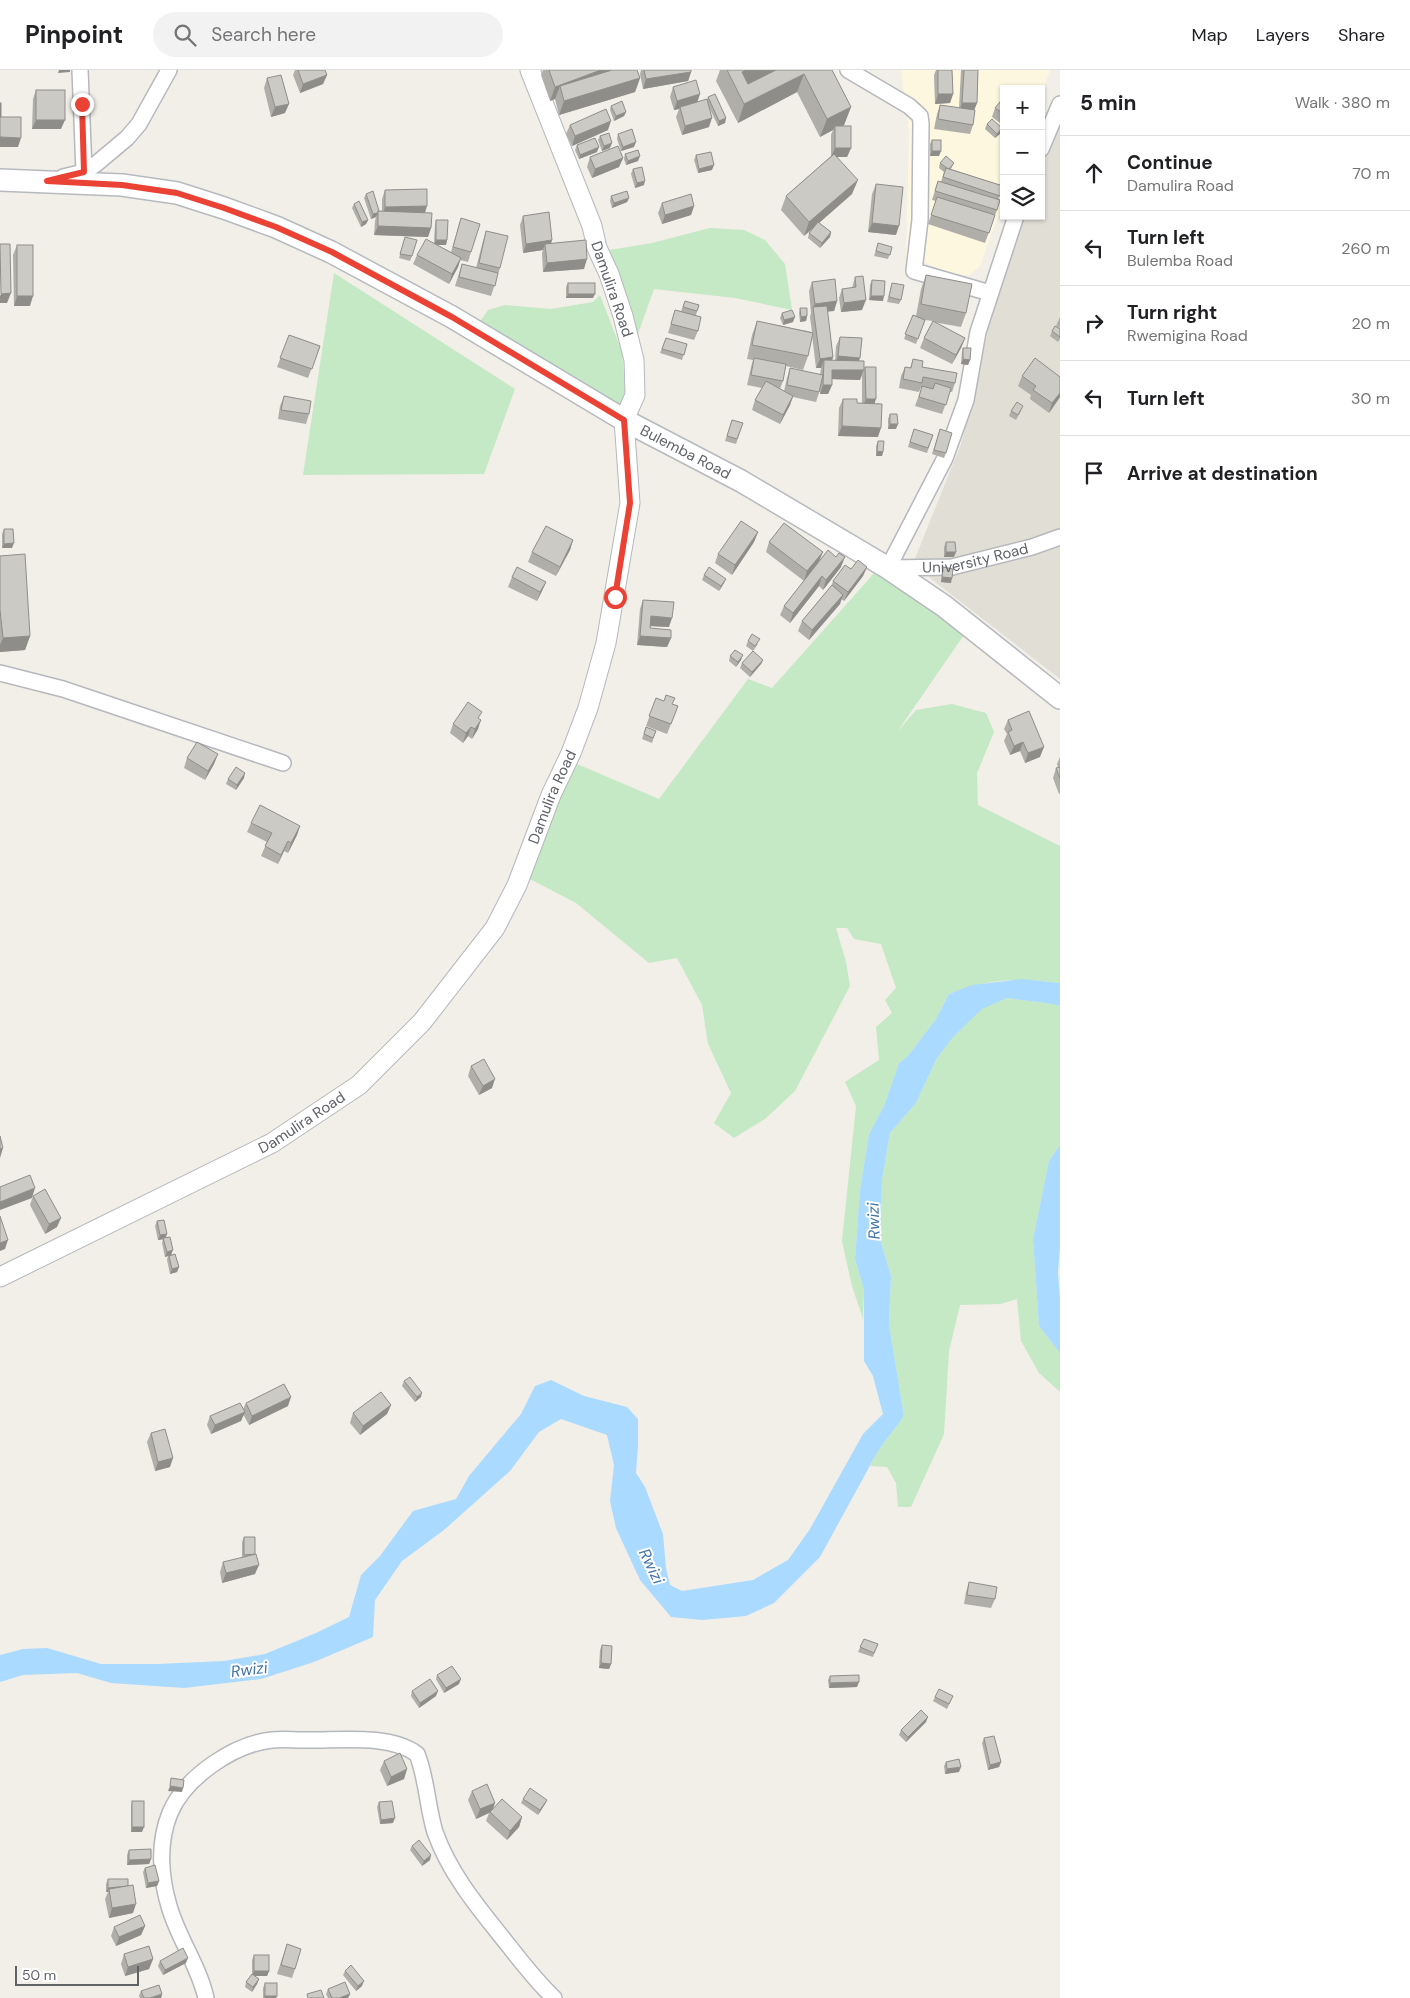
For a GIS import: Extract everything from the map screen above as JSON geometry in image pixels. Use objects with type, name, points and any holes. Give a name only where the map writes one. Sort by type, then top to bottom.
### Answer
[{"type":"main road","name":"Bulemba Road","points":[[0,180],[122,185],[177,193],[276,227],[332,252],[452,317],[624,420],[741,481],[888,568],[944,606],[1060,698]]},
{"type":"street","points":[[80,70],[84,172]]},
{"type":"street","points":[[47,181],[84,172],[114,149],[139,124],[169,70]]},
{"type":"street","name":"Damulira Road","points":[[0,1277],[272,1143],[359,1084],[422,1022],[495,928],[517,885],[551,795],[571,753],[588,708],[606,642],[630,503],[624,420],[636,395],[634,360],[628,332],[609,274],[597,248],[592,226],[530,70]]},
{"type":"street","points":[[848,70],[909,106],[920,116],[921,202],[914,271],[990,293]]},
{"type":"street","points":[[1045,139],[1060,104]]},
{"type":"street","points":[[888,568],[945,458],[966,400],[978,332],[1015,220]]},
{"type":"street","name":"University Road","points":[[888,568],[952,567],[1032,547],[1060,537]]},
{"type":"street","points":[[0,673],[63,689],[283,763]]},
{"type":"street","points":[[206,1998],[169,1906],[161,1864],[165,1830],[171,1812],[184,1791],[198,1776],[233,1752],[252,1744],[272,1740],[380,1741],[400,1744],[417,1754],[422,1766],[435,1830],[444,1854],[455,1873],[494,1928],[542,1987],[554,1998]]},
{"type":"shaded area","points":[[901,70],[1050,70],[1044,85],[1000,85],[1000,211],[980,266],[969,275],[948,274],[923,261],[906,260],[909,132]]},
{"type":"shaded area","points":[[1060,111],[1060,679],[930,578],[914,561],[961,444],[997,293],[1022,220],[1045,220],[1045,152]]},
{"type":"green space","points":[[710,228],[744,230],[765,240],[785,264],[792,310],[735,298],[654,289],[635,342],[603,251],[652,243]]},
{"type":"green space","points":[[334,273],[515,389],[484,474],[303,475]]},
{"type":"green space","points":[[600,295],[622,352],[625,390],[620,414],[473,332],[488,310],[505,305],[551,309],[593,302]]},
{"type":"green space","points":[[876,571],[966,632],[897,732],[916,710],[952,704],[986,713],[994,732],[977,773],[978,805],[1060,846],[1060,983],[1030,980],[991,982],[949,994],[936,1019],[908,1056],[899,1063],[884,1106],[869,1134],[860,1190],[855,1259],[864,1290],[863,1319],[852,1286],[842,1241],[856,1106],[845,1082],[879,1060],[876,1027],[892,1013],[885,1000],[896,988],[881,944],[854,939],[847,928],[836,928],[846,962],[850,986],[795,1091],[765,1119],[734,1138],[714,1123],[731,1093],[708,1044],[702,1005],[677,958],[649,963],[576,903],[526,877],[570,761],[659,799],[748,679],[772,688]]},
{"type":"green space","points":[[1007,998],[1060,1006],[1060,1145],[1049,1161],[1033,1239],[1039,1326],[1060,1353],[1060,1392],[1039,1373],[1021,1341],[1017,1299],[1000,1304],[960,1305],[949,1351],[944,1434],[911,1507],[898,1507],[896,1483],[887,1467],[870,1466],[878,1451],[904,1416],[889,1325],[891,1276],[880,1239],[882,1180],[890,1133],[916,1103],[937,1058],[955,1035],[982,1008]]},
{"type":"water","name":"Rwizi","points":[[1022,979],[1060,983],[1060,1006],[1007,998],[982,1009],[955,1035],[937,1058],[916,1103],[890,1133],[882,1180],[880,1239],[891,1276],[889,1325],[904,1416],[878,1451],[820,1557],[774,1603],[746,1616],[702,1620],[671,1617],[640,1580],[616,1528],[610,1501],[614,1465],[607,1435],[561,1419],[539,1432],[510,1471],[444,1530],[402,1561],[375,1600],[373,1637],[314,1662],[261,1679],[184,1688],[111,1683],[77,1673],[23,1675],[0,1682],[0,1655],[23,1649],[47,1648],[101,1664],[224,1661],[265,1654],[349,1617],[361,1575],[380,1556],[413,1511],[456,1499],[469,1476],[521,1414],[535,1386],[551,1380],[584,1396],[627,1407],[638,1419],[636,1473],[645,1487],[663,1534],[666,1568],[670,1585],[682,1591],[753,1580],[788,1560],[810,1529],[863,1434],[883,1414],[873,1376],[864,1361],[864,1290],[855,1259],[860,1190],[869,1134],[884,1106],[899,1063],[908,1056],[936,1019],[949,994],[972,985]]},
{"type":"water","points":[[1060,1145],[1060,1247],[1058,1272],[1060,1353],[1039,1326],[1033,1239],[1049,1161]]},
{"type":"building","points":[[298,70],[325,70],[327,75],[303,84]]},
{"type":"building","points":[[549,70],[601,70],[555,87]]},
{"type":"building","points":[[612,70],[637,70],[640,78],[564,101],[560,86]]},
{"type":"building","points":[[644,70],[691,70],[691,72],[646,79]]},
{"type":"building","points":[[727,70],[746,70],[742,72],[748,84],[776,70],[832,70],[851,107],[827,119],[804,74],[744,104]]},
{"type":"building","points":[[938,70],[952,70],[953,94],[938,94]]},
{"type":"building","points":[[964,70],[978,70],[977,103],[962,103]]},
{"type":"building","points":[[281,75],[289,104],[275,107],[267,78]]},
{"type":"building","points":[[696,80],[700,94],[677,101],[673,87]]},
{"type":"building","points":[[36,90],[65,90],[65,120],[36,120]]},
{"type":"building","points":[[715,94],[726,118],[719,121],[708,97]]},
{"type":"building","points":[[707,99],[712,118],[685,126],[680,107]]},
{"type":"building","points":[[622,101],[626,112],[616,116],[611,106]]},
{"type":"building","points":[[1000,102],[1000,111],[995,108]]},
{"type":"building","points":[[940,105],[975,110],[973,125],[938,119]]},
{"type":"building","points":[[606,109],[611,121],[575,136],[570,125]]},
{"type":"building","points":[[0,117],[21,117],[21,138],[0,137]]},
{"type":"building","points":[[992,119],[1000,126],[1000,130],[997,134],[987,124]]},
{"type":"building","points":[[835,126],[851,126],[851,148],[835,148]]},
{"type":"building","points":[[632,129],[636,142],[623,147],[618,134]]},
{"type":"building","points":[[609,133],[612,143],[604,146],[600,136]]},
{"type":"building","points":[[595,138],[599,147],[580,155],[577,145]]},
{"type":"building","points":[[932,140],[941,140],[941,151],[932,151]]},
{"type":"building","points":[[618,146],[623,158],[595,169],[590,157]]},
{"type":"building","points":[[638,150],[640,156],[628,161],[625,154]]},
{"type":"building","points":[[711,152],[714,165],[699,169],[696,155]]},
{"type":"building","points":[[834,154],[858,180],[809,222],[786,196]]},
{"type":"building","points":[[946,156],[954,163],[949,169],[940,163]]},
{"type":"building","points":[[642,167],[645,181],[637,183],[633,169]]},
{"type":"building","points":[[946,168],[1000,185],[1000,196],[943,177]]},
{"type":"building","points":[[938,181],[1000,200],[997,210],[935,191]]},
{"type":"building","points":[[876,184],[903,187],[899,226],[872,223]]},
{"type":"building","points":[[427,189],[427,206],[385,207],[385,190]]},
{"type":"building","points":[[373,191],[379,211],[373,214],[366,194]]},
{"type":"building","points":[[627,191],[629,198],[614,203],[611,196]]},
{"type":"building","points":[[691,194],[694,206],[665,215],[662,203]]},
{"type":"building","points":[[937,197],[995,215],[989,233],[931,215]]},
{"type":"building","points":[[359,201],[368,220],[362,222],[354,204]]},
{"type":"building","points":[[378,211],[432,213],[431,228],[378,226]]},
{"type":"building","points":[[549,212],[552,240],[526,244],[523,216]]},
{"type":"building","points":[[461,218],[480,224],[471,252],[453,247]]},
{"type":"building","points":[[436,220],[448,220],[447,240],[436,240]]},
{"type":"building","points":[[818,222],[831,232],[822,243],[809,233]]},
{"type":"building","points":[[486,231],[508,236],[500,268],[479,263]]},
{"type":"building","points":[[405,237],[417,240],[412,256],[400,254]]},
{"type":"building","points":[[426,239],[461,258],[452,274],[417,255]]},
{"type":"building","points":[[586,240],[587,259],[547,263],[545,244]]},
{"type":"building","points":[[878,243],[892,247],[890,255],[876,251]]},
{"type":"building","points":[[0,244],[10,244],[11,293],[1,294]]},
{"type":"building","points":[[17,245],[33,245],[33,296],[17,296]]},
{"type":"building","points":[[462,264],[498,273],[495,286],[459,277]]},
{"type":"building","points":[[926,275],[972,284],[966,313],[921,304]]},
{"type":"building","points":[[863,276],[866,300],[844,303],[842,289],[856,287],[855,277]]},
{"type":"building","points":[[835,279],[837,301],[815,304],[812,282]]},
{"type":"building","points":[[872,280],[885,281],[884,296],[871,296]]},
{"type":"building","points":[[568,283],[595,283],[595,294],[568,294]]},
{"type":"building","points":[[892,283],[904,285],[901,300],[889,297]]},
{"type":"building","points":[[685,301],[699,305],[697,311],[683,307]]},
{"type":"building","points":[[827,306],[833,357],[820,359],[813,307]]},
{"type":"building","points":[[800,308],[807,308],[807,316],[801,317]]},
{"type":"building","points":[[675,310],[701,317],[698,331],[671,324]]},
{"type":"building","points":[[792,310],[795,317],[784,320],[782,313]]},
{"type":"building","points":[[913,315],[925,320],[918,339],[905,334]]},
{"type":"building","points":[[757,321],[813,333],[808,356],[752,345]]},
{"type":"building","points":[[933,321],[965,338],[956,355],[924,338]]},
{"type":"building","points":[[1055,326],[1060,329],[1060,337],[1052,331]]},
{"type":"building","points":[[289,335],[320,346],[312,369],[280,358]]},
{"type":"building","points":[[840,337],[862,338],[860,358],[838,356]]},
{"type":"building","points":[[666,338],[687,344],[684,355],[662,349]]},
{"type":"building","points":[[963,348],[971,348],[970,360],[963,359]]},
{"type":"building","points":[[754,358],[786,364],[783,381],[751,375]]},
{"type":"building","points":[[1035,358],[1060,377],[1060,393],[1052,403],[1033,390],[1036,386],[1022,376]]},
{"type":"building","points":[[913,359],[923,361],[922,367],[957,373],[955,383],[923,377],[922,383],[903,379],[905,367],[911,368]]},
{"type":"building","points":[[824,360],[864,361],[864,370],[832,370],[832,385],[823,385]]},
{"type":"building","points":[[865,367],[876,367],[876,399],[866,399]]},
{"type":"building","points":[[790,368],[823,375],[819,392],[787,385]]},
{"type":"building","points":[[766,381],[793,396],[783,415],[755,400]]},
{"type":"building","points":[[935,383],[951,388],[946,405],[919,397],[922,386],[933,389]]},
{"type":"building","points":[[284,396],[311,401],[309,414],[281,410]]},
{"type":"building","points":[[843,399],[857,399],[857,403],[882,404],[881,428],[842,426]]},
{"type":"building","points":[[1017,402],[1023,406],[1018,415],[1011,411]]},
{"type":"building","points":[[890,414],[897,414],[898,424],[890,424]]},
{"type":"building","points":[[732,420],[743,423],[737,439],[727,436]]},
{"type":"building","points":[[914,429],[933,435],[928,448],[910,442]]},
{"type":"building","points":[[940,429],[952,433],[946,453],[934,450]]},
{"type":"building","points":[[878,441],[884,441],[883,452],[877,451]]},
{"type":"building","points":[[741,521],[758,532],[735,565],[718,554]]},
{"type":"building","points":[[784,523],[823,552],[807,571],[769,542]]},
{"type":"building","points":[[546,526],[573,540],[560,567],[532,552]]},
{"type":"building","points":[[4,529],[13,529],[14,543],[4,544]]},
{"type":"building","points":[[946,542],[955,542],[956,552],[946,552]]},
{"type":"building","points":[[828,550],[836,557],[839,553],[845,557],[826,580],[822,576],[793,613],[784,606]]},
{"type":"building","points":[[25,554],[30,636],[3,638],[0,610],[0,556]]},
{"type":"building","points":[[858,560],[867,567],[848,592],[833,581],[845,565],[851,569]]},
{"type":"building","points":[[517,567],[546,582],[540,592],[512,577]]},
{"type":"building","points":[[709,567],[726,579],[721,586],[704,575]]},
{"type":"building","points":[[943,567],[953,569],[952,578],[942,577]]},
{"type":"building","points":[[832,585],[843,595],[812,630],[802,621]]},
{"type":"building","points":[[643,600],[674,602],[672,618],[651,616],[650,628],[671,630],[671,638],[640,636]]},
{"type":"building","points":[[752,634],[760,639],[755,646],[748,641]]},
{"type":"building","points":[[735,650],[743,655],[738,662],[730,656]]},
{"type":"building","points":[[753,651],[763,660],[752,672],[742,663]]},
{"type":"building","points":[[666,695],[675,698],[672,704],[678,706],[671,724],[649,716],[656,698],[664,701]]},
{"type":"building","points":[[468,702],[482,712],[478,718],[481,720],[475,729],[471,727],[466,733],[453,724]]},
{"type":"building","points":[[1029,711],[1044,747],[1028,753],[1023,742],[1014,746],[1008,732],[1012,730],[1008,720]]},
{"type":"building","points":[[646,727],[656,731],[653,738],[644,734]]},
{"type":"building","points":[[197,742],[218,754],[208,771],[187,758]]},
{"type":"building","points":[[236,767],[245,773],[237,785],[228,779]]},
{"type":"building","points":[[1060,767],[1060,778],[1056,768]]},
{"type":"building","points":[[260,805],[300,826],[291,843],[288,841],[281,855],[265,846],[272,833],[251,823]]},
{"type":"building","points":[[484,1059],[495,1079],[483,1086],[471,1066]]},
{"type":"building","points":[[0,1136],[3,1148],[0,1149]]},
{"type":"building","points":[[30,1175],[35,1188],[0,1202],[0,1187]]},
{"type":"building","points":[[45,1189],[61,1218],[49,1224],[33,1196]]},
{"type":"building","points":[[0,1216],[8,1240],[0,1243]]},
{"type":"building","points":[[164,1220],[167,1234],[160,1235],[157,1221]]},
{"type":"building","points":[[170,1237],[173,1250],[167,1252],[163,1238]]},
{"type":"building","points":[[175,1254],[179,1267],[172,1269],[169,1256]]},
{"type":"building","points":[[410,1377],[422,1393],[417,1397],[404,1381]]},
{"type":"building","points":[[284,1384],[291,1397],[252,1416],[246,1403]]},
{"type":"building","points":[[381,1392],[391,1405],[363,1426],[353,1413]]},
{"type":"building","points":[[240,1403],[245,1412],[215,1425],[210,1416]]},
{"type":"building","points":[[165,1429],[173,1458],[158,1462],[151,1433]]},
{"type":"building","points":[[244,1537],[255,1537],[255,1554],[244,1555]]},
{"type":"building","points":[[256,1554],[259,1565],[226,1573],[223,1562]]},
{"type":"building","points":[[969,1582],[997,1587],[995,1599],[967,1595]]},
{"type":"building","points":[[864,1639],[878,1644],[874,1653],[860,1647]]},
{"type":"building","points":[[602,1645],[612,1646],[611,1664],[601,1663]]},
{"type":"building","points":[[452,1666],[461,1679],[446,1688],[437,1675]]},
{"type":"building","points":[[859,1675],[859,1682],[830,1683],[830,1676]]},
{"type":"building","points":[[430,1679],[438,1691],[420,1703],[412,1691]]},
{"type":"building","points":[[939,1689],[953,1696],[949,1704],[935,1697]]},
{"type":"building","points":[[921,1710],[928,1717],[908,1737],[901,1730]]},
{"type":"building","points":[[994,1736],[1001,1762],[990,1765],[984,1738]]},
{"type":"building","points":[[400,1753],[407,1769],[391,1777],[384,1761]]},
{"type":"building","points":[[959,1759],[961,1767],[947,1769],[946,1762]]},
{"type":"building","points":[[171,1778],[184,1780],[183,1788],[170,1786]]},
{"type":"building","points":[[487,1784],[495,1803],[480,1809],[472,1791]]},
{"type":"building","points":[[530,1788],[547,1800],[540,1810],[523,1799]]},
{"type":"building","points":[[502,1799],[522,1817],[510,1831],[490,1812]]},
{"type":"building","points":[[132,1801],[144,1801],[144,1827],[132,1827]]},
{"type":"building","points":[[392,1801],[395,1818],[381,1820],[379,1802]]},
{"type":"building","points":[[419,1840],[431,1855],[424,1861],[412,1846]]},
{"type":"building","points":[[151,1849],[151,1859],[129,1860],[129,1850]]},
{"type":"building","points":[[155,1865],[159,1881],[148,1883],[145,1868]]},
{"type":"building","points":[[108,1879],[128,1879],[128,1886],[108,1888]]},
{"type":"building","points":[[133,1885],[136,1904],[112,1908],[109,1889]]},
{"type":"building","points":[[140,1915],[145,1926],[119,1937],[114,1927]]},
{"type":"building","points":[[287,1944],[301,1949],[295,1969],[281,1965]]},
{"type":"building","points":[[149,1946],[153,1959],[128,1967],[124,1954]]},
{"type":"building","points":[[183,1948],[188,1958],[165,1970],[160,1961]]},
{"type":"building","points":[[254,1955],[269,1955],[269,1971],[254,1971]]},
{"type":"building","points":[[351,1965],[364,1981],[358,1986],[345,1971]]},
{"type":"building","points":[[252,1974],[259,1979],[253,1987],[246,1982]]},
{"type":"building","points":[[345,1982],[350,1994],[339,1998],[332,1998],[328,1989]]},
{"type":"building","points":[[265,1983],[277,1983],[277,1996],[265,1996]]},
{"type":"building","points":[[159,1985],[162,1994],[144,1998],[141,1991]]},
{"type":"building","points":[[321,1990],[324,1998],[308,1998],[307,1994]]},
{"type":"route","points":[[82,104],[84,172],[47,181],[122,185],[177,193],[276,227],[332,252],[452,317],[624,420],[630,503],[615,597]]}]
